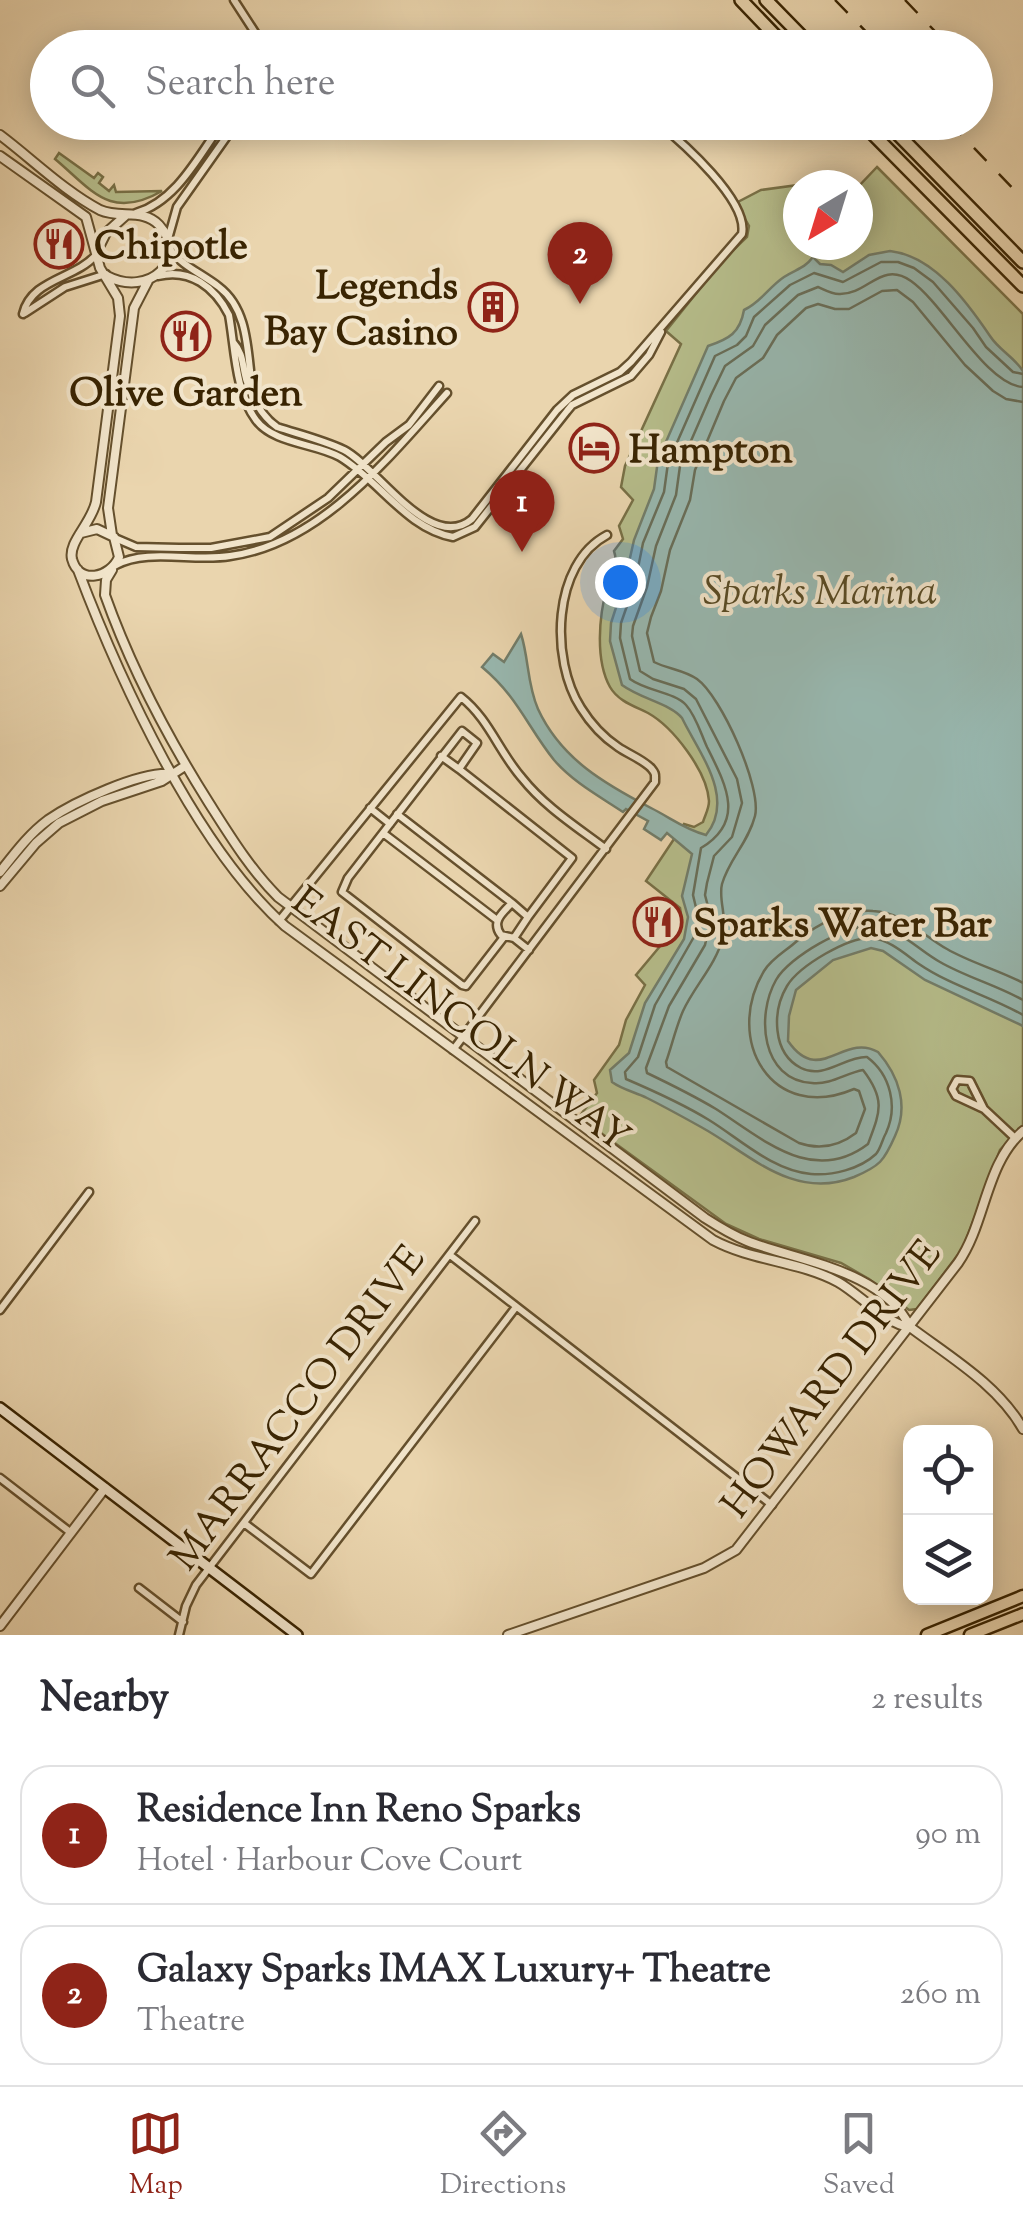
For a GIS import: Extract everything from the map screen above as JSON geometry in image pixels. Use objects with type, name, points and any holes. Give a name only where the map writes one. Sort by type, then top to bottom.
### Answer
[{"type":"highway","points":[[741,0],[770,30]]},
{"type":"highway","points":[[766,0],[795,30]]},
{"type":"highway","points":[[879,140],[1023,286]]},
{"type":"highway","points":[[904,140],[1023,262]]},
{"type":"main road","points":[[0,1408],[297,1635]]},
{"type":"main road","points":[[927,1635],[1023,1596]]},
{"type":"main road","points":[[970,1635],[1023,1614]]},
{"type":"street","points":[[234,0],[253,30]]},
{"type":"street","points":[[0,135],[88,202],[110,214],[148,217],[158,224],[185,267],[221,288],[240,313],[257,415]]},
{"type":"street","points":[[210,140],[168,196],[148,210],[130,214],[106,233],[96,254],[77,272],[39,289],[25,305],[24,314],[65,287],[106,275],[126,284],[176,272],[186,274],[216,293],[229,315],[240,380],[257,415],[272,434],[360,467],[426,529],[453,537],[475,526],[498,499],[498,492],[563,404],[626,367],[740,237],[744,228],[704,161],[679,140]]},
{"type":"street","points":[[114,568],[119,553],[108,508],[134,308],[168,258],[177,208],[224,140]]},
{"type":"street","points":[[0,156],[86,217],[96,254],[118,298],[120,316],[96,502],[93,516],[72,549],[78,570],[95,576],[137,556],[188,560],[254,553],[279,544],[310,526],[368,476],[415,432],[447,393]]},
{"type":"street","points":[[368,476],[429,520],[443,528],[458,528],[472,519],[572,405],[631,376],[666,323]]},
{"type":"street","points":[[234,342],[242,351],[246,380],[253,394]]},
{"type":"street","points":[[81,534],[97,529],[136,547],[154,549],[211,548],[258,540],[296,522],[328,498],[409,425],[439,386]]},
{"type":"street","points":[[453,1050],[654,785],[655,774],[649,766],[594,727],[573,696],[563,668],[562,620],[571,582],[585,550],[608,535]]},
{"type":"street","name":"EAST LINCOLN WAY","points":[[114,568],[106,580],[104,595],[116,626],[185,766],[238,849],[269,889],[705,1218],[748,1241],[844,1272],[901,1312],[910,1327],[991,1389],[1012,1410],[1023,1429]]},
{"type":"street","name":"EAST LINCOLN WAY","points":[[78,570],[172,774],[262,906],[712,1240],[744,1254],[828,1278],[898,1325],[910,1327]]},
{"type":"street","points":[[280,921],[460,697],[486,721],[510,763],[534,792],[606,850]]},
{"type":"street","points":[[441,756],[572,858],[528,918],[466,986],[345,896],[342,888],[441,756],[462,731],[477,743],[460,769]]},
{"type":"street","points":[[0,886],[36,842],[59,823],[102,801],[162,781],[185,766]]},
{"type":"street","points":[[0,872],[49,819],[126,784],[157,773],[172,774]]},
{"type":"street","points":[[370,808],[390,824]]},
{"type":"street","points":[[397,814],[528,918]]},
{"type":"street","points":[[383,833],[497,920]]},
{"type":"street","points":[[512,903],[497,920],[498,931],[529,950]]},
{"type":"street","points":[[984,1108],[970,1081],[957,1080],[952,1089],[956,1096],[984,1108],[1019,1134]]},
{"type":"street","name":"HOWARD DRIVE","points":[[508,1635],[713,1564],[746,1540],[966,1252],[998,1166],[1019,1134]]},
{"type":"street","points":[[0,1310],[89,1192]]},
{"type":"street","name":"MARRACCO DRIVE","points":[[179,1635],[190,1596],[209,1568],[475,1221]]},
{"type":"street","points":[[450,1255],[773,1506]]},
{"type":"street","points":[[244,1522],[311,1574],[516,1307]]},
{"type":"street","points":[[2,1483],[70,1532]]},
{"type":"street","points":[[0,1626],[104,1488]]},
{"type":"street","points":[[139,1588],[183,1622]]},
{"type":"green space","points":[[59,153],[94,178],[98,173],[103,177],[99,183],[109,191],[114,185],[116,192],[162,191],[129,203],[103,198],[55,159]]},
{"type":"green space","name":"Sparks Marina","points":[[877,167],[1023,314],[1023,1125],[1000,1150],[963,1248],[917,1309],[909,1310],[841,1263],[759,1239],[726,1224],[579,1117],[597,1093],[594,1080],[619,1045],[626,1020],[645,985],[636,975],[682,920],[680,908],[646,881],[684,824],[694,827],[703,822],[709,804],[702,777],[678,739],[658,720],[613,692],[600,651],[604,599],[615,565],[614,551],[623,539],[619,526],[633,500],[621,487],[625,466],[681,344],[666,331],[722,261],[747,237],[749,226],[736,203],[761,190],[783,187],[783,260],[873,260],[873,171]]},
{"type":"water","name":"Sparks Marina","points":[[890,251],[906,255],[935,271],[1023,371],[1023,1026],[925,980],[883,951],[871,948],[833,960],[796,990],[788,1041],[811,1059],[854,1048],[878,1052],[896,1081],[901,1114],[891,1144],[875,1166],[832,1183],[811,1183],[773,1171],[694,1123],[612,1082],[610,1070],[629,1053],[645,1003],[684,939],[688,917],[682,896],[692,854],[667,833],[661,840],[644,829],[648,821],[626,809],[623,812],[569,775],[554,760],[505,689],[482,667],[493,654],[504,662],[521,634],[534,700],[559,742],[601,779],[706,835],[717,806],[705,761],[677,713],[622,685],[610,641],[611,623],[634,540],[654,489],[658,460],[708,346],[732,334],[744,310],[810,260],[843,272],[861,260],[873,260],[873,254]]},
{"type":"railway","points":[[835,0],[864,30]]},
{"type":"railway","points":[[905,0],[934,30]]},
{"type":"railway","points":[[966,140],[1023,199]]},
{"type":"place","name":"Chipotle","points":[[59,244]]},
{"type":"place","name":"Galaxy Sparks IMAX Luxury+ Theatre","points":[[580,304]]},
{"type":"place","name":"Legends Bay Casino","points":[[493,307]]},
{"type":"place","name":"Olive Garden","points":[[186,336]]},
{"type":"place","name":"Hampton","points":[[594,448]]},
{"type":"place","name":"Residence Inn Reno Sparks","points":[[522,552]]},
{"type":"place","name":"Sparks Water Bar","points":[[658,922]]}]
